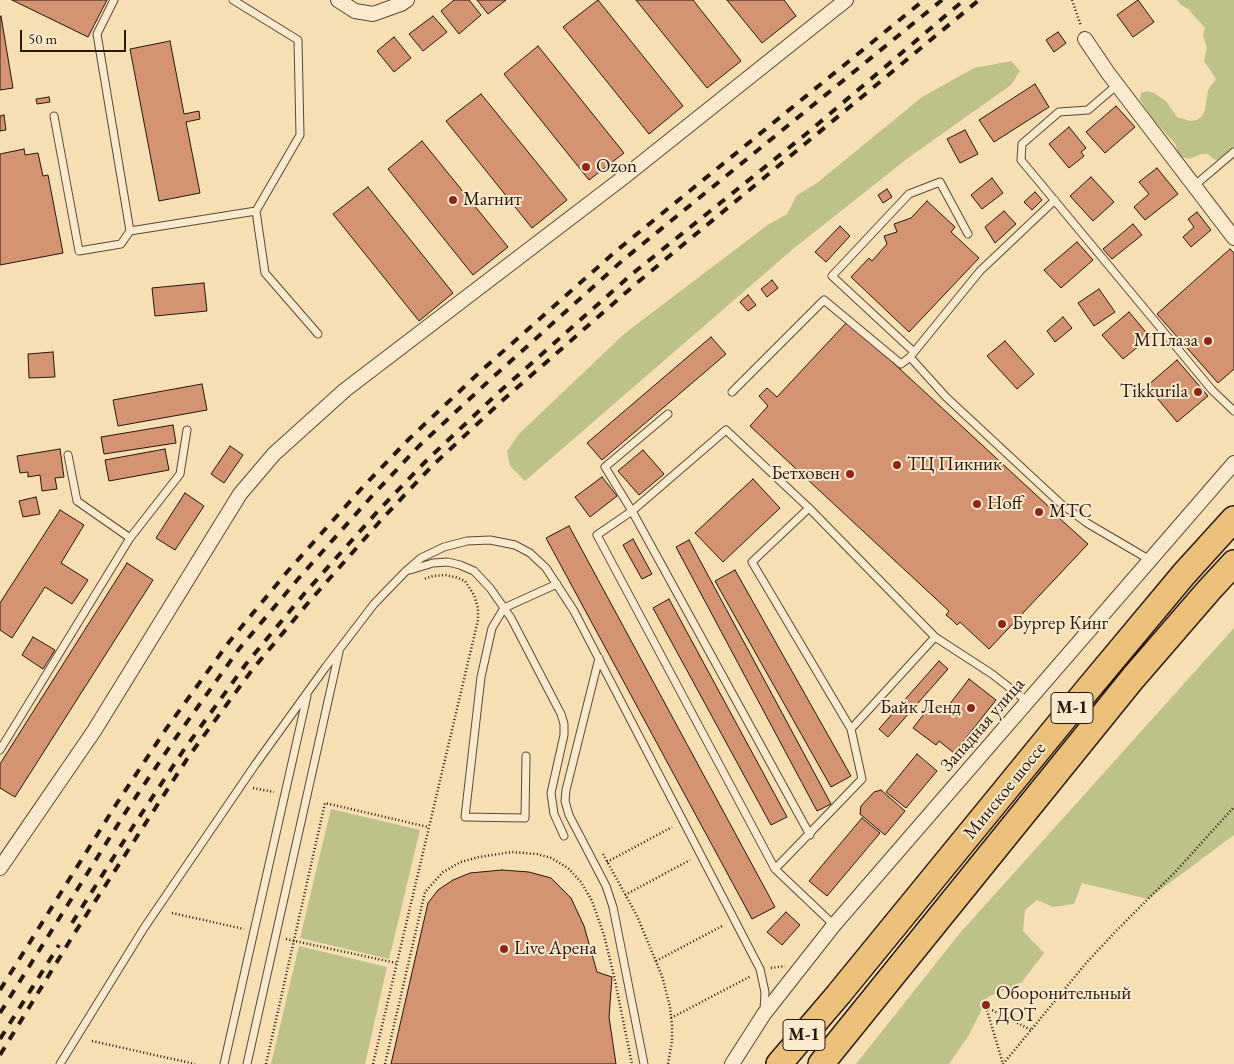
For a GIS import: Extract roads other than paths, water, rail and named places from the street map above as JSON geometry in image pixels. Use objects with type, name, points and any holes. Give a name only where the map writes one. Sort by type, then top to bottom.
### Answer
[{"type":"highway","name":"Минское шоссе","points":[[778,1064],[838,995],[1184,574],[1234,520]]},
{"type":"highway","name":"Минское шоссе","points":[[820,1064],[834,1053],[1133,678],[1234,563]]},
{"type":"street","points":[[338,0],[355,11],[373,14],[407,0]]},
{"type":"street","points":[[0,868],[94,731],[240,494],[274,454],[345,390],[624,176],[846,0]]},
{"type":"street","points":[[1086,39],[1117,85],[1234,238]]},
{"type":"street","name":"Западная улица","points":[[732,1064],[764,1014],[834,925],[1234,463]]},
{"type":"lane","points":[[54,116],[79,251],[121,244],[130,230],[97,34],[114,0]]},
{"type":"lane","points":[[233,0],[298,40],[300,135],[256,211],[265,273],[318,334]]},
{"type":"lane","points":[[1117,85],[1088,110],[1059,112],[1022,144],[1021,160],[1212,390],[1234,411]]},
{"type":"lane","points":[[1194,187],[1234,152]]},
{"type":"lane","points":[[968,234],[940,182],[909,194],[832,276],[912,354],[946,397],[1060,502],[1087,523],[1150,560]]},
{"type":"lane","points":[[732,392],[824,300],[902,364],[980,271],[1055,200]]},
{"type":"lane","points":[[130,230],[256,211]]},
{"type":"lane","points":[[668,414],[605,467],[632,511],[810,835]]},
{"type":"lane","points":[[0,750],[130,538],[180,474],[187,430]]},
{"type":"lane","points":[[834,925],[775,869],[597,535],[632,511],[726,430],[809,508],[936,637],[992,674],[1028,702]]},
{"type":"lane","points":[[68,455],[77,501],[130,538]]},
{"type":"lane","points":[[775,869],[862,780],[851,729],[752,562],[809,508]]},
{"type":"lane","points":[[60,1064],[144,928],[307,693],[374,604],[421,558],[444,547],[467,541],[490,540],[515,545],[530,553],[546,568],[574,611],[761,972],[765,992],[764,1014]]},
{"type":"lane","points":[[405,572],[434,563],[448,562],[474,571],[482,578],[511,618],[564,724],[564,735],[551,793],[554,814],[564,836]]},
{"type":"lane","points":[[526,756],[525,818],[466,817],[480,677],[492,628],[504,608],[557,584]]},
{"type":"lane","points":[[851,729],[936,637]]},
{"type":"lane","points":[[247,1064],[340,649]]},
{"type":"lane","points":[[599,658],[566,790],[565,801],[569,816],[606,886],[613,907],[644,1064]]},
{"type":"lane","points":[[224,1064],[307,693]]},
{"type":"railway","points":[[0,990],[117,803],[166,729],[229,642],[287,572],[361,489],[409,439],[481,371],[616,251],[924,0]]},
{"type":"railway","points":[[0,1013],[127,810],[239,649],[372,496],[419,446],[623,260],[942,0]]},
{"type":"railway","points":[[72,923],[183,751],[246,664],[304,594],[378,511],[426,461],[498,393],[632,274],[806,134],[964,0]]},
{"type":"railway","points":[[0,1055],[74,934],[189,756],[252,670],[382,519],[431,467],[503,400],[638,282],[979,0]]},
{"type":"railway","points":[[0,1039],[59,945]]},
{"type":"place","name":"Ozon","points":[[586,167]]},
{"type":"place","name":"Магнит","points":[[453,200]]},
{"type":"place","name":"МПлаза","points":[[1208,341]]},
{"type":"place","name":"Tikkurila","points":[[1198,392]]},
{"type":"place","name":"ТЦ Пикник","points":[[897,465]]},
{"type":"place","name":"Бетховен","points":[[850,474]]},
{"type":"place","name":"Hoff","points":[[977,504]]},
{"type":"place","name":"МТС","points":[[1039,512]]},
{"type":"place","name":"Бургер Кинг","points":[[1002,624]]},
{"type":"place","name":"Байк Ленд","points":[[971,708]]},
{"type":"place","name":"Live Арена","points":[[504,949]]},
{"type":"place","name":"Оборонительный ДОТ","points":[[986,1005]]}]
